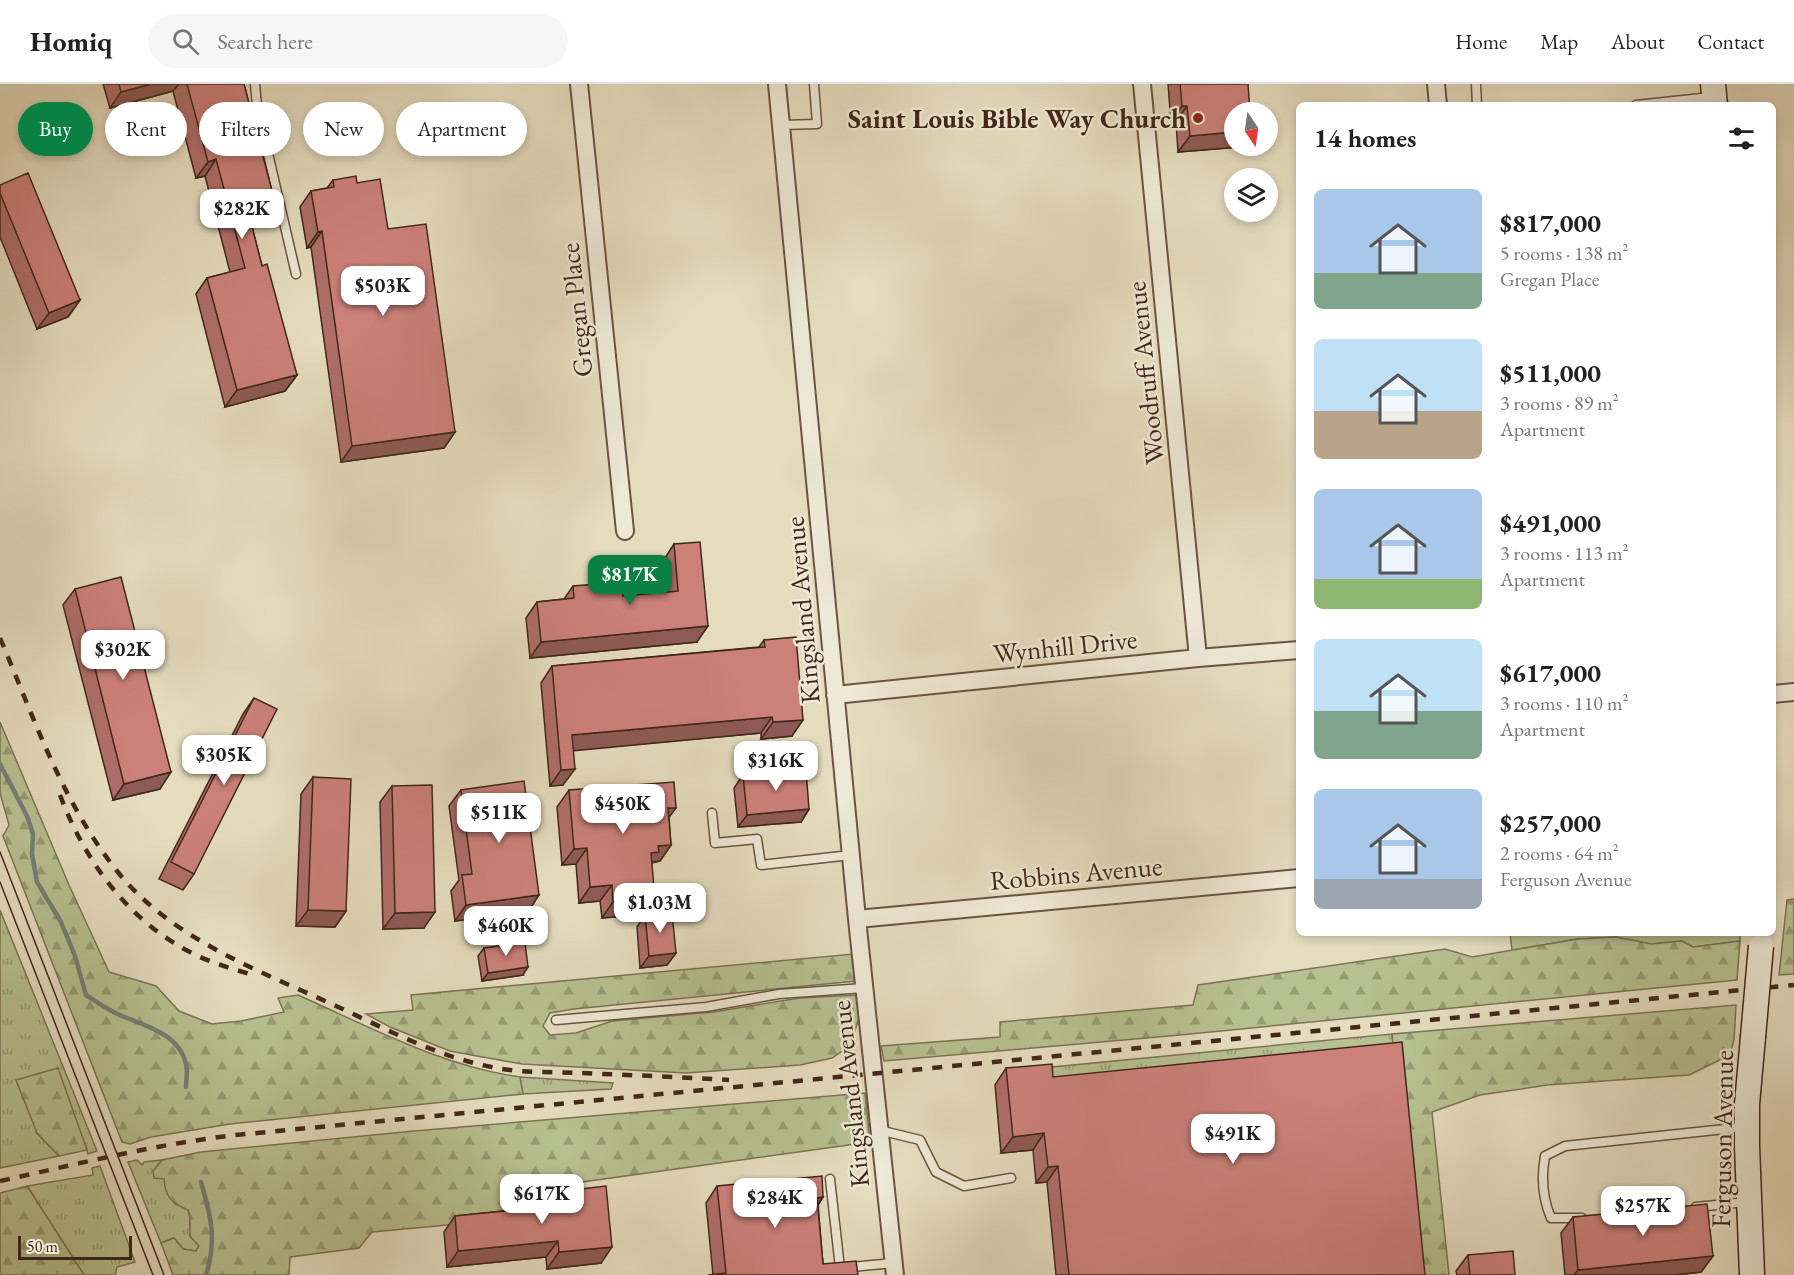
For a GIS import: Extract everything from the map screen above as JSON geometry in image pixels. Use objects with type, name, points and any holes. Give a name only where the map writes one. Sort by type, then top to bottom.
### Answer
[{"type":"street","name":"Gregan Place","points":[[579,84],[625,531]]},
{"type":"street","name":"Kingsland Avenue","points":[[777,84],[864,987],[895,1269]]},
{"type":"street","name":"Woodruff Avenue","points":[[1142,84],[1198,658]]},
{"type":"street","points":[[1436,84],[1438,102]]},
{"type":"street","name":"Wynhill Drive","points":[[836,695],[1296,650]]},
{"type":"street","points":[[1776,694],[1794,692]]},
{"type":"street","name":"Robbins Avenue","points":[[858,919],[1296,878]]},
{"type":"street","name":"Ferguson Avenue","points":[[1752,1275],[1747,1127],[1762,939]]},
{"type":"lane","points":[[255,84],[257,106],[296,274]]},
{"type":"lane","points":[[781,125],[817,124],[814,84]]},
{"type":"lane","points":[[1476,84],[1477,102]]},
{"type":"lane","points":[[1659,102],[1714,95]]},
{"type":"lane","points":[[712,813],[715,843],[757,839],[761,865],[851,855]]},
{"type":"lane","points":[[556,1020],[706,1007],[779,994],[864,987]]},
{"type":"lane","points":[[1596,1217],[1551,1218],[1544,1203],[1542,1174],[1545,1156],[1565,1146],[1747,1127]]},
{"type":"lane","points":[[879,1130],[920,1140],[936,1172],[964,1186],[1011,1178]]},
{"type":"lane","points":[[830,1179],[840,1268],[895,1269]]},
{"type":"lane","points":[[1688,1207],[1749,1201]]},
{"type":"green space","points":[[0,722],[69,885],[109,972],[156,986],[179,1011],[212,1024],[241,1021],[284,1012],[278,998],[298,995],[434,1055],[491,1072],[520,1077],[523,1094],[230,1124],[151,1137],[130,1144],[122,1142],[3,836],[9,825],[0,793]]},
{"type":"green space","points":[[1794,899],[1794,974],[1779,975],[1787,900]]},
{"type":"green space","points":[[0,910],[97,1151],[88,1154],[85,1143],[37,1133],[59,1156],[0,1168]]},
{"type":"green space","points":[[1510,936],[1740,936],[1740,941],[1693,947],[1682,941],[1651,944],[1616,937],[1578,939],[1512,950]]},
{"type":"green space","points":[[1616,937],[1651,944],[1682,941],[1693,947],[1740,941],[1737,980],[1180,1035],[884,1061],[881,1046],[1000,1037],[1000,1022],[1193,1005],[1198,985],[1445,949],[1472,957],[1578,939]]},
{"type":"green space","points":[[854,954],[856,981],[574,1009],[550,1013],[543,1026],[550,1035],[576,1033],[612,1021],[713,1012],[800,998],[857,995],[859,1017],[851,1045],[832,1058],[800,1065],[686,1073],[522,1064],[450,1051],[390,1027],[366,1014],[413,1010],[411,995]]},
{"type":"green space","points":[[1736,1005],[1734,1040],[1730,1055],[1689,1075],[1547,1085],[1480,1095],[1432,1112],[1449,1275],[1416,1275],[1392,1034]]},
{"type":"green space","points":[[1392,1034],[1394,1054],[1044,1089],[1042,1068]]},
{"type":"green space","points":[[58,1068],[87,1150],[59,1156],[37,1133],[16,1080]]},
{"type":"green space","points":[[520,1077],[613,1083],[611,1089],[523,1094]]},
{"type":"green space","points":[[865,1093],[870,1142],[561,1185],[563,1201],[556,1202],[557,1215],[372,1232],[359,1248],[290,1257],[289,1275],[173,1275],[161,1243],[174,1238],[183,1249],[196,1251],[199,1246],[190,1236],[188,1210],[170,1199],[164,1179],[154,1178],[153,1171],[162,1160],[201,1152],[414,1131]]},
{"type":"green space","points":[[137,1160],[142,1165],[144,1162],[162,1160],[153,1171],[164,1179],[175,1204],[188,1209],[190,1236],[199,1246],[196,1251],[183,1249],[174,1238],[161,1243],[128,1162]]},
{"type":"green space","points":[[100,1166],[135,1262],[117,1267],[115,1275],[84,1275],[27,1186],[93,1175],[92,1168]]},
{"type":"green space","points":[[27,1186],[84,1275],[0,1275],[0,1193]]},
{"type":"building","points":[[119,84],[151,84],[121,92]]},
{"type":"building","points":[[187,84],[244,84],[249,102],[199,102],[199,129]]},
{"type":"building","points":[[1180,84],[1248,84],[1249,102],[1224,102],[1224,133],[1190,136],[1187,106],[1182,106]]},
{"type":"building","points":[[206,156],[263,156],[272,191],[245,199],[262,266],[267,264],[297,375],[237,390],[207,278],[245,268],[216,159],[208,162]]},
{"type":"building","points":[[28,173],[80,300],[49,313],[0,193],[0,185]]},
{"type":"building","points":[[356,176],[357,183],[380,179],[388,229],[426,224],[455,432],[352,446],[322,231],[318,232],[311,191],[334,187],[333,180]]},
{"type":"building","points":[[700,542],[708,626],[541,642],[537,602],[574,598],[573,586],[609,583],[609,591],[622,590],[623,596],[678,591],[674,544]]},
{"type":"building","points":[[121,577],[171,772],[124,784],[75,589]]},
{"type":"building","points":[[796,637],[803,720],[773,722],[772,717],[572,735],[575,769],[561,770],[552,666],[765,647],[764,640]]},
{"type":"building","points":[[254,698],[277,709],[194,874],[171,862]]},
{"type":"building","points":[[806,770],[809,809],[747,815],[743,775]]},
{"type":"building","points":[[313,777],[351,779],[346,911],[308,910]]},
{"type":"building","points":[[524,781],[539,895],[466,905],[462,875],[472,874],[461,790]]},
{"type":"building","points":[[674,782],[676,808],[668,808],[671,845],[658,846],[659,852],[651,853],[655,899],[613,902],[612,885],[590,887],[587,848],[574,849],[569,790]]},
{"type":"building","points":[[432,785],[435,912],[395,913],[392,786]]},
{"type":"building","points":[[672,913],[676,953],[649,956],[645,915]]},
{"type":"building","points":[[525,942],[528,967],[488,973],[484,948]]},
{"type":"building","points":[[1402,1042],[1425,1275],[1069,1275],[1058,1166],[1048,1167],[1044,1133],[1013,1137],[1006,1068],[1052,1064],[1053,1077]]},
{"type":"building","points":[[822,1176],[823,1197],[817,1198],[823,1264],[856,1261],[858,1275],[708,1275],[726,1273],[717,1186]]},
{"type":"building","points":[[606,1186],[612,1247],[559,1252],[558,1241],[458,1251],[455,1216],[573,1204],[572,1190]]},
{"type":"building","points":[[1707,1204],[1713,1256],[1578,1270],[1573,1217]]},
{"type":"building","points":[[1513,1251],[1515,1275],[1470,1275],[1468,1255]]},
{"type":"waterway","points":[[0,764],[27,816],[33,834],[32,854],[37,882],[61,922],[75,956],[86,995],[112,1012],[169,1038],[182,1054],[186,1064],[186,1087]]},
{"type":"waterway","points":[[201,1182],[208,1206],[212,1240],[206,1275]]},
{"type":"tram line","points":[[0,852],[164,1275]]},
{"type":"tram line","points":[[0,882],[153,1275]]},
{"type":"railway","points":[[0,638],[51,759],[80,817],[98,844],[117,871],[139,895],[163,916],[218,951],[395,1034],[476,1063],[528,1072],[729,1080]]},
{"type":"railway","points":[[60,795],[83,845],[114,890],[132,910],[175,944],[200,957],[256,976]]},
{"type":"railway","points":[[0,1181],[147,1149],[236,1135],[1794,985]]},
{"type":"place","name":"Saint Louis Bible Way Church","points":[[1198,118]]}]
